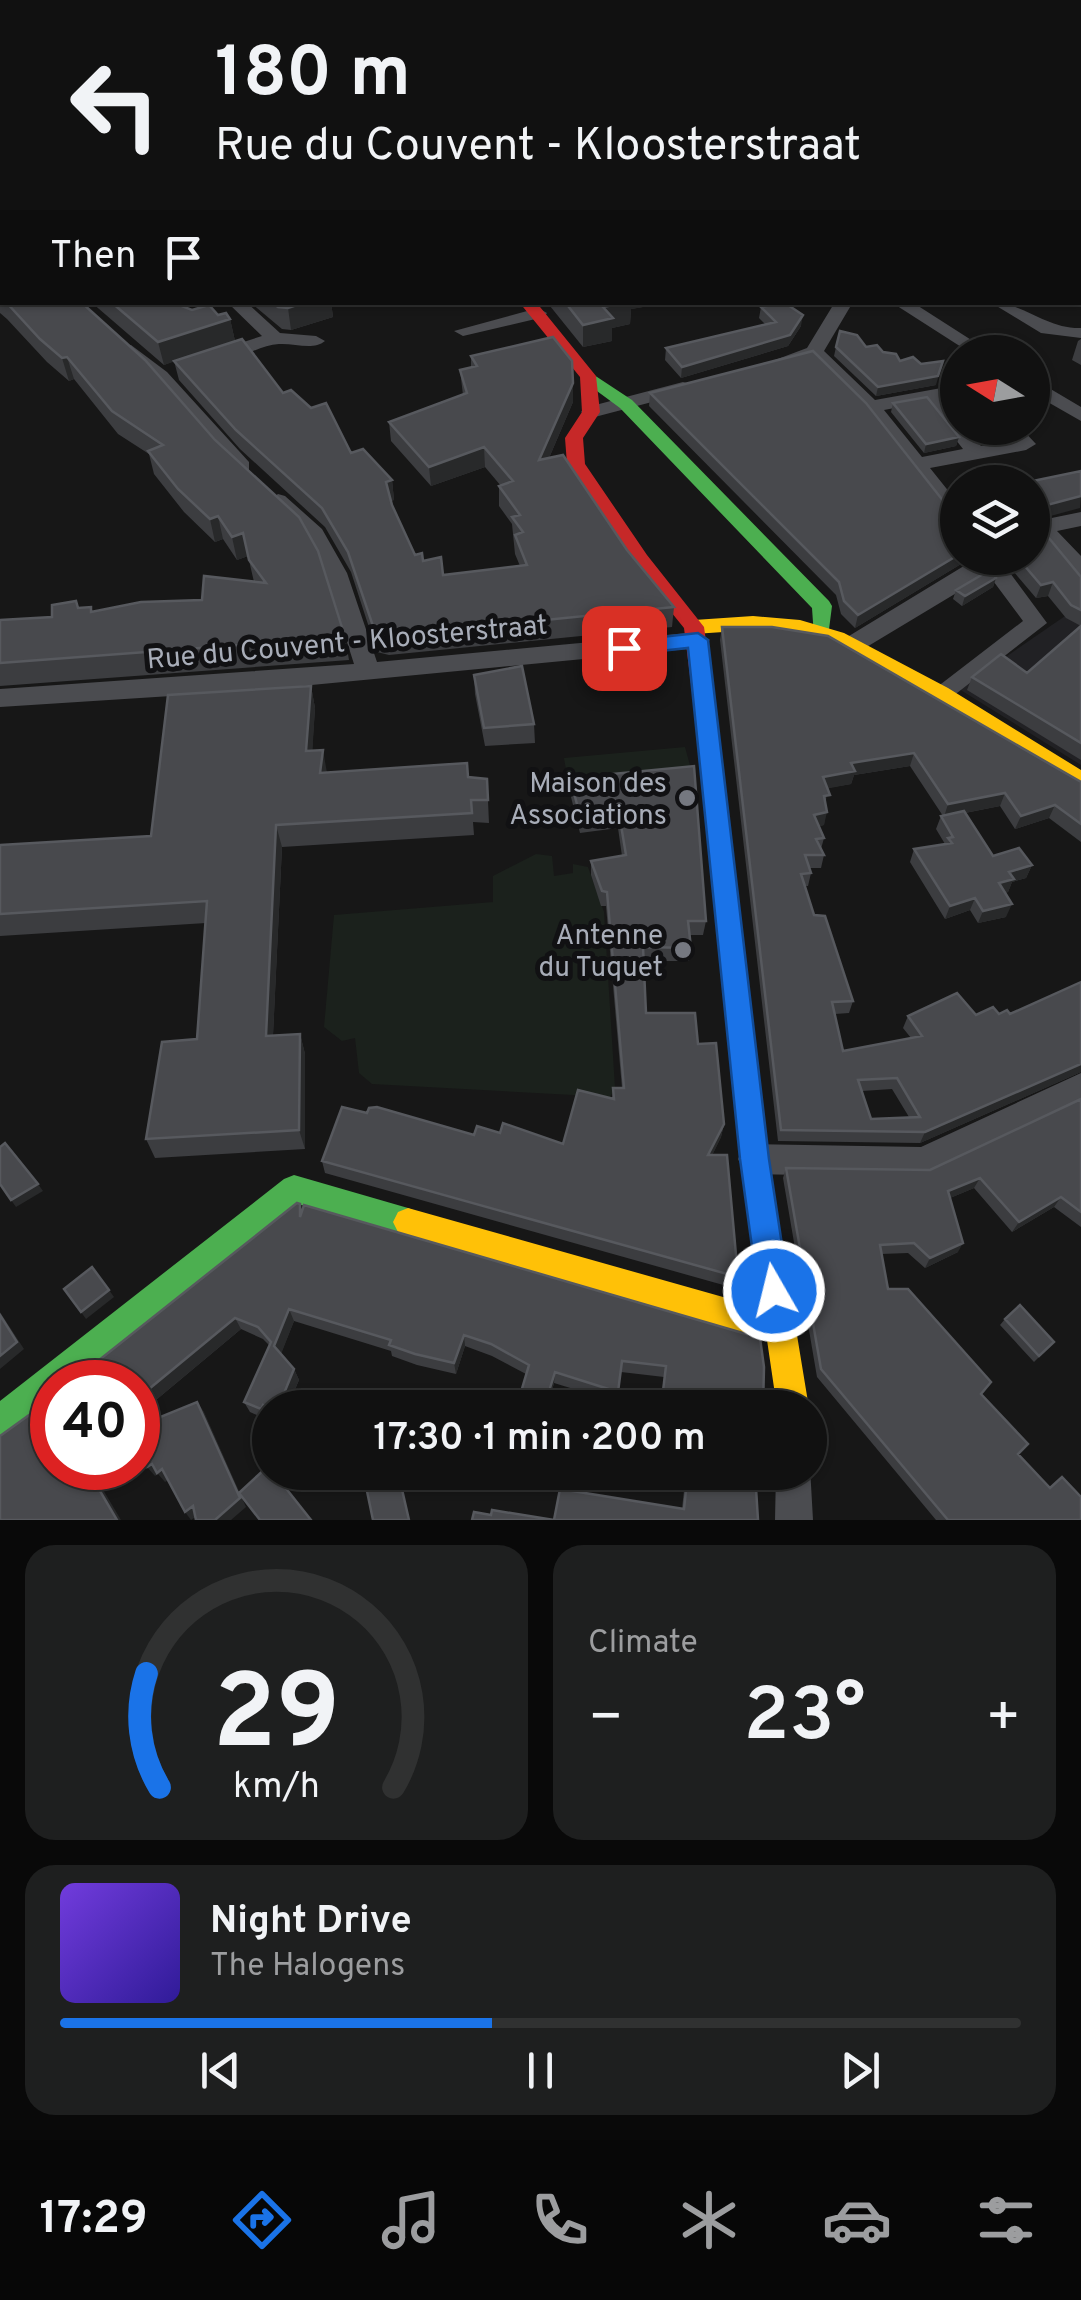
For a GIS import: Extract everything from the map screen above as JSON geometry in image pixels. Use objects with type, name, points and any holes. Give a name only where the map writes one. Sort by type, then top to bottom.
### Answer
[{"type":"street","points":[[239,305],[275,338]]},
{"type":"street","points":[[760,367],[814,352],[842,305]]},
{"type":"street","points":[[905,305],[953,335]]},
{"type":"street","points":[[1003,305],[1041,328],[1065,335],[1081,333]]},
{"type":"street","points":[[464,330],[533,308],[588,376],[626,404],[822,606],[821,632]]},
{"type":"street","points":[[176,370],[275,338],[316,341]]},
{"type":"street","points":[[117,339],[176,370],[230,456],[314,534],[336,573],[367,668]]},
{"type":"street","points":[[814,352],[872,406],[940,495]]},
{"type":"street","points":[[588,376],[591,412],[574,438],[576,464],[640,560],[696,634],[754,1159],[790,1390]]},
{"type":"street","points":[[591,412],[706,382]]},
{"type":"street","points":[[872,406],[940,394]]},
{"type":"street","points":[[1050,395],[1081,415]]},
{"type":"street","points":[[931,396],[976,452]]},
{"type":"street","points":[[916,464],[1020,445]]},
{"type":"street","points":[[1050,526],[1081,520]]},
{"type":"street","points":[[1050,540],[1081,570]]},
{"type":"street","points":[[852,645],[965,575]]},
{"type":"street","points":[[940,694],[1036,623],[1000,575]]},
{"type":"street","points":[[696,634],[753,623],[821,632],[940,694],[1081,782]]},
{"type":"street","name":"Rue du Couvent - Kloosterstraat","points":[[0,698],[248,682],[696,634]]},
{"type":"street","points":[[754,1159],[923,1162],[1081,1087]]},
{"type":"street","points":[[0,1421],[294,1189],[779,1328]]},
{"type":"street","points":[[794,1490],[794,1520]]},
{"type":"shaded area","points":[[1081,605],[1081,765],[959,689]]},
{"type":"shaded area","points":[[685,747],[694,780],[570,792],[564,758]]},
{"type":"shaded area","points":[[536,854],[552,856],[554,876],[573,873],[573,864],[588,867],[604,912],[615,1088],[610,1097],[372,1084],[359,1073],[355,1038],[342,1041],[324,1027],[334,915],[493,902],[493,876]]},
{"type":"building","points":[[9,305],[84,305],[145,360],[215,440],[299,517],[318,551],[345,637],[0,663],[0,620],[52,617],[52,605],[76,601],[78,608],[91,607],[91,612],[141,602],[202,600],[204,576],[266,583],[249,560],[243,533],[232,537],[218,516],[210,519],[178,489],[148,451],[163,445],[112,411],[67,357],[62,358]]},
{"type":"building","points":[[115,305],[179,305],[192,310],[209,305],[218,315],[226,313],[230,319],[158,342]]},
{"type":"building","points":[[567,305],[613,305],[603,307],[613,318],[583,325]]},
{"type":"building","points":[[788,305],[803,315],[790,335],[682,367],[666,348],[776,322],[761,307]]},
{"type":"building","points":[[840,331],[857,335],[866,347],[877,345],[883,352],[896,354],[900,361],[913,357],[921,364],[940,361],[940,370],[938,376],[878,387],[836,347]]},
{"type":"building","points":[[553,337],[572,361],[573,383],[539,460],[563,455],[627,550],[674,607],[386,636],[375,632],[348,552],[322,508],[236,430],[174,361],[242,339],[283,393],[291,390],[311,408],[326,403],[351,453],[363,449],[392,480],[386,482],[392,505],[415,555],[422,553],[423,561],[441,557],[443,575],[527,565],[515,535],[523,532],[512,517],[520,515],[499,486],[513,481],[484,447],[429,467],[389,422],[467,393],[460,370],[477,366],[471,356]]},
{"type":"building","points":[[813,351],[866,403],[940,497],[940,566],[858,615],[844,601],[839,582],[650,393]]},
{"type":"building","points":[[927,397],[940,413],[940,441],[926,444],[893,403]]},
{"type":"building","points":[[1081,471],[1081,496],[1050,504],[1050,477]]},
{"type":"building","points":[[1050,539],[1081,577],[1081,610],[1071,605],[1053,582],[1041,585],[1032,575],[1050,575]]},
{"type":"building","points":[[982,575],[996,578],[965,596],[956,590]]},
{"type":"building","points":[[1081,626],[1081,743],[972,677],[1001,654],[1027,673]]},
{"type":"building","points":[[722,627],[772,627],[828,636],[1081,782],[1081,824],[1055,805],[1021,816],[1005,793],[948,804],[914,753],[851,763],[855,771],[823,777],[830,795],[824,796],[827,812],[814,815],[824,838],[816,839],[824,855],[805,855],[811,873],[801,874],[814,915],[825,916],[853,1001],[832,1002],[843,1051],[922,1036],[908,1016],[957,993],[976,1015],[993,1007],[999,1014],[1007,1010],[1010,1014],[1081,982],[1081,1064],[925,1132],[781,1130]],"holes":[[[897,1078],[920,1117],[871,1119],[858,1080]]]},
{"type":"building","points":[[522,666],[534,724],[484,728],[474,675]]},
{"type":"building","points":[[311,686],[306,751],[323,750],[320,773],[467,763],[468,777],[487,779],[488,800],[471,800],[472,813],[276,825],[266,1036],[300,1034],[299,1130],[146,1139],[162,1042],[197,1039],[207,901],[0,914],[0,845],[151,836],[168,695]]},
{"type":"building","points":[[694,766],[706,921],[688,921],[691,948],[643,947],[646,1013],[695,1013],[698,1044],[716,1043],[724,1124],[708,1155],[727,1155],[738,1277],[322,1161],[342,1107],[367,1113],[369,1108],[377,1107],[474,1135],[477,1126],[500,1133],[503,1123],[563,1144],[578,1090],[614,1099],[613,1088],[624,1088],[607,892],[602,891],[591,861],[626,855],[619,813],[581,819],[570,778]]},
{"type":"building","points":[[964,811],[993,856],[1019,848],[1032,865],[1009,872],[1014,879],[999,883],[1012,904],[983,911],[975,898],[950,906],[914,849],[952,843],[948,838],[953,837],[941,816]]},
{"type":"building","points":[[1081,1099],[1081,1212],[1061,1197],[1019,1222],[980,1178],[948,1191],[963,1243],[930,1258],[914,1243],[880,1245],[888,1289],[908,1289],[991,1382],[981,1394],[1028,1444],[1018,1454],[1050,1488],[1062,1477],[1081,1497],[1081,1520],[948,1520],[821,1369],[786,1168],[930,1170]]},
{"type":"building","points":[[5,1143],[38,1184],[11,1200],[0,1184],[0,1147]]},
{"type":"building","points":[[297,1203],[300,1217],[304,1205],[760,1338],[763,1390],[663,1390],[666,1366],[622,1361],[618,1390],[555,1372],[549,1390],[522,1390],[529,1365],[491,1344],[464,1335],[454,1363],[415,1354],[389,1345],[391,1340],[289,1309],[274,1346],[294,1369],[285,1390],[252,1390],[252,1405],[244,1402],[271,1342],[258,1327],[235,1318],[160,1380],[160,1360],[99,1360]]},
{"type":"building","points":[[92,1267],[109,1290],[81,1312],[64,1289]]},
{"type":"building","points":[[1020,1305],[1054,1342],[1039,1356],[1005,1319]]},
{"type":"building","points":[[0,1315],[17,1342],[0,1356]]},
{"type":"building","points":[[197,1402],[240,1498],[215,1520],[196,1520],[193,1506],[185,1512],[160,1471],[160,1417]]},
{"type":"building","points":[[30,1414],[30,1490],[99,1490],[117,1520],[0,1520],[0,1436]]},
{"type":"building","points":[[252,1481],[252,1490],[287,1490],[311,1520],[260,1520],[239,1493]]},
{"type":"building","points":[[367,1490],[402,1490],[409,1520],[373,1520]]},
{"type":"building","points":[[560,1490],[684,1509],[686,1490],[756,1490],[758,1520],[554,1520]]},
{"type":"building","points":[[492,1510],[554,1520],[472,1520],[474,1512],[491,1515]]},
{"type":"traffic: fast","points":[[588,376],[626,404],[822,606],[821,632]]},
{"type":"traffic: fast","points":[[0,1421],[294,1189],[408,1222]]},
{"type":"traffic: slow","points":[[694,627],[753,623],[800,627],[837,638],[940,694],[1081,781]]},
{"type":"traffic: slow","points":[[708,732],[754,1159],[790,1390]]},
{"type":"traffic: slow","points":[[408,1222],[779,1328]]},
{"type":"traffic: jam","points":[[529,305],[588,376],[591,412],[574,438],[576,464],[640,560],[694,627],[708,732]]},
{"type":"place","name":"Maison des Associations","points":[[687,798]]},
{"type":"place","name":"Antenne du Tuquet","points":[[683,950]]},
{"type":"route","points":[[624,648],[698,640],[754,1159],[774,1291]]}]
